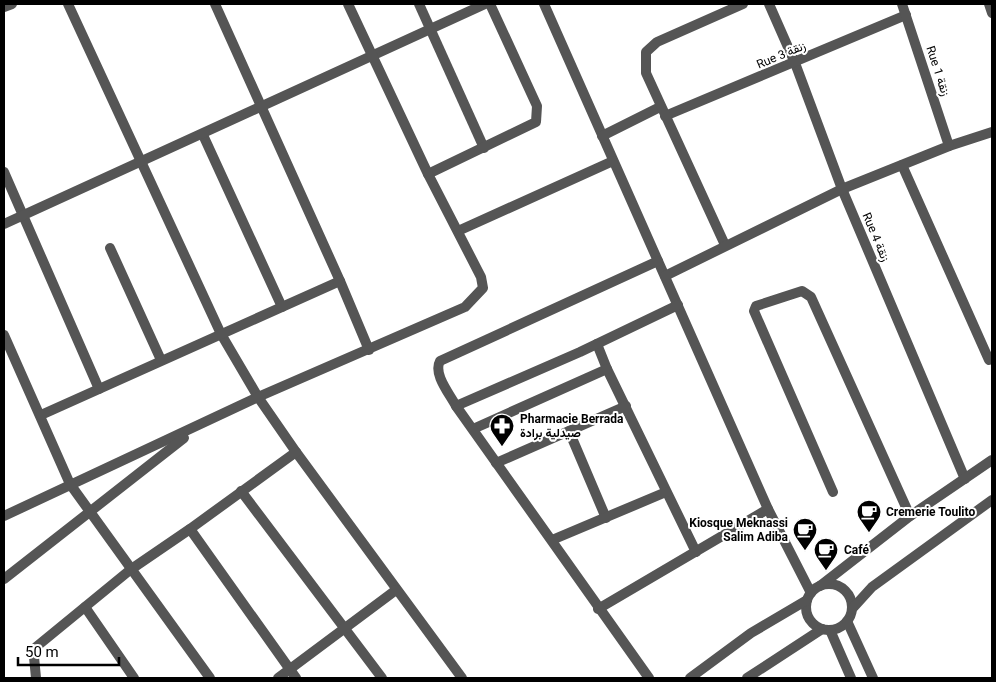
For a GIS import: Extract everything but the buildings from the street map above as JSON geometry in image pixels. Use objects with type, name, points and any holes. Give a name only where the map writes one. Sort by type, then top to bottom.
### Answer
[{"type":"street","points":[[4,8],[12,4]]},
{"type":"street","points":[[68,4],[221,334],[258,397],[296,452],[462,678]]},
{"type":"street","points":[[214,4],[340,281],[368,350]]},
{"type":"street","points":[[4,516],[70,484],[197,428],[258,397],[465,306],[483,288],[481,277],[428,174],[348,4]]},
{"type":"street","points":[[419,4],[484,148]]},
{"type":"street","points":[[4,224],[203,135],[485,4]]},
{"type":"street","points":[[428,174],[536,122],[538,115],[537,106],[490,4]]},
{"type":"street","points":[[544,4],[612,161],[809,596],[806,607],[811,621],[826,629],[837,629],[847,621],[852,609],[872,587],[992,500]]},
{"type":"street","points":[[725,245],[646,73],[646,52],[657,42],[742,4]]},
{"type":"street","name":"Rue 4 زنقة","points":[[770,4],[795,63],[842,190],[965,479]]},
{"type":"street","name":"Rue 1 زنقة","points":[[902,4],[949,146]]},
{"type":"street","points":[[989,4],[992,13]]},
{"type":"street","name":"Rue 3 زنقة","points":[[602,136],[795,63],[906,15]]},
{"type":"street","points":[[665,276],[725,245],[842,190],[949,146],[992,132]]},
{"type":"street","points":[[203,135],[282,307]]},
{"type":"street","points":[[458,231],[612,161]]},
{"type":"street","points":[[902,165],[989,360]]},
{"type":"street","points":[[4,172],[99,389]]},
{"type":"street","points":[[110,248],[161,360]]},
{"type":"street","points":[[649,678],[598,609],[552,540],[456,406],[438,373],[440,360],[658,261]]},
{"type":"street","points":[[40,415],[340,281]]},
{"type":"street","points":[[833,492],[754,311],[756,306],[802,290],[811,297],[910,516]]},
{"type":"street","points":[[456,406],[598,344],[678,305]]},
{"type":"street","points":[[4,335],[70,484],[130,570],[210,678]]},
{"type":"street","points":[[598,344],[607,369],[696,552]]},
{"type":"street","points":[[473,429],[607,369]]},
{"type":"street","points":[[496,463],[626,406]]},
{"type":"street","points":[[4,579],[197,428]]},
{"type":"street","points":[[569,431],[606,518]]},
{"type":"street","points":[[36,678],[34,657],[36,647],[130,570],[296,452]]},
{"type":"street","points":[[690,678],[750,633],[809,596],[910,516],[992,460]]},
{"type":"street","points":[[241,490],[382,678]]},
{"type":"street","points":[[552,540],[666,492]]},
{"type":"street","points":[[598,609],[768,509]]},
{"type":"street","points":[[190,529],[296,678]]},
{"type":"street","points":[[820,586],[836,585],[842,589],[851,601],[852,609]]},
{"type":"street","points":[[278,678],[396,590]]},
{"type":"street","points":[[85,607],[134,678]]},
{"type":"street","points":[[847,621],[873,678]]},
{"type":"street","points":[[748,678],[826,629]]},
{"type":"street","points":[[826,629],[851,678]]},
{"type":"place","name":"Pharmacie Berrada صيدلية برادة","points":[[502,447]]},
{"type":"place","name":"Cremerie Toulito","points":[[869,533]]},
{"type":"place","name":"Kiosque Meknassi Salim Adiba","points":[[805,551]]},
{"type":"place","name":"Café","points":[[826,571]]}]
